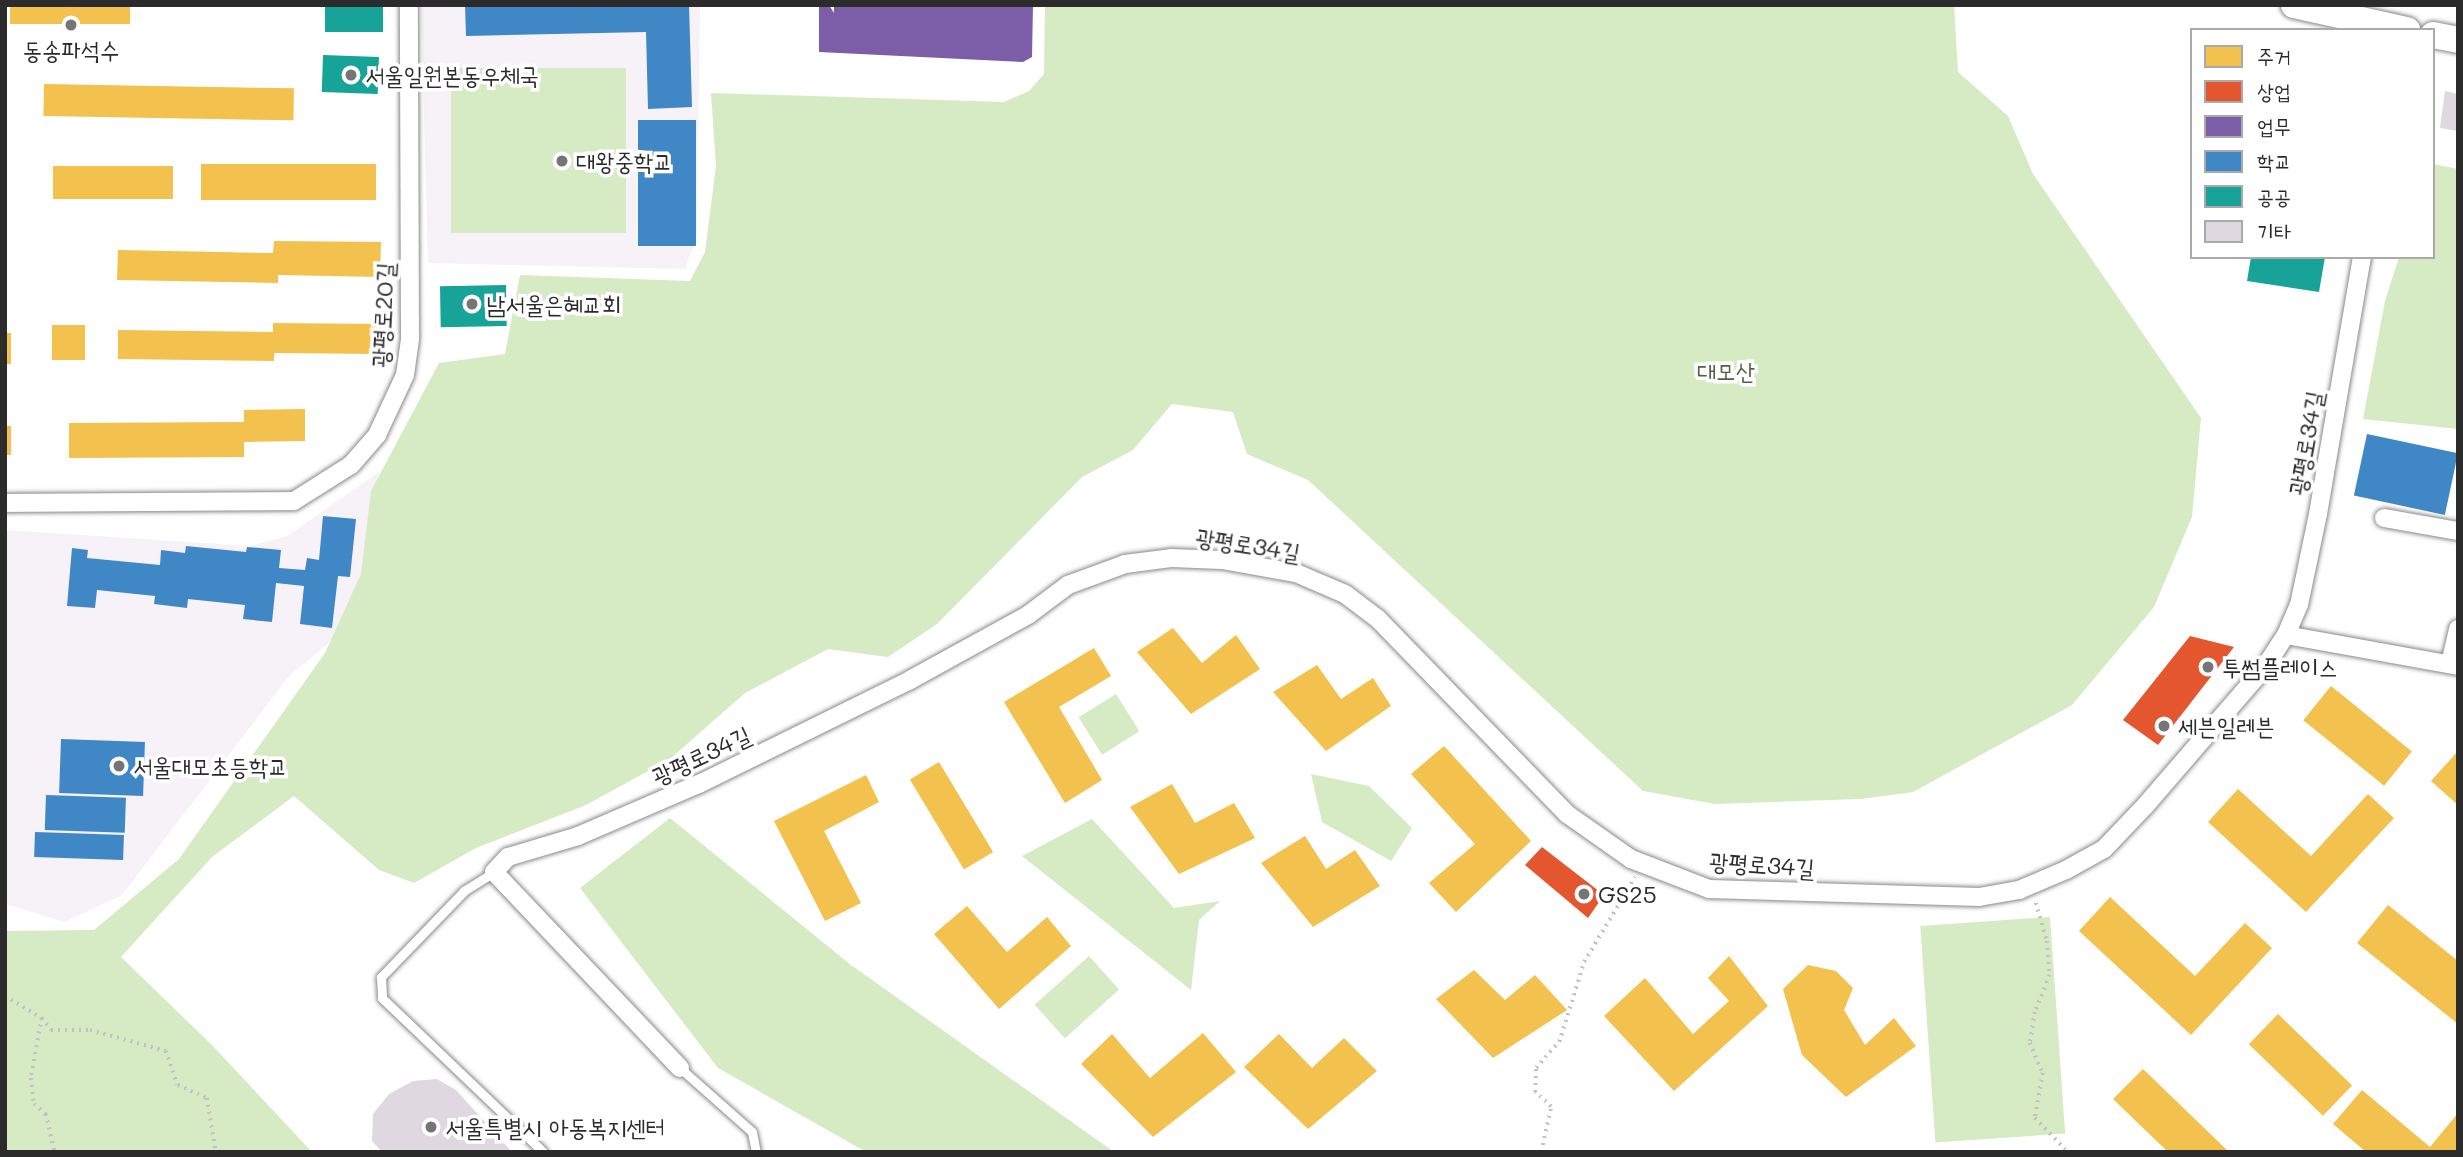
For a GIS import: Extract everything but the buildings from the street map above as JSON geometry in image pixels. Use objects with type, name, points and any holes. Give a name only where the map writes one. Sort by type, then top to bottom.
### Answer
[{"type":"main road","points":[[2294,5],[2398,28]]},
{"type":"main road","points":[[2435,35],[2458,40]]},
{"type":"street","name":"광평로20길","points":[[5,503],[294,501],[351,465],[377,435],[405,375],[410,338],[409,5]]},
{"type":"street","name":"광평로34길","points":[[494,872],[508,857],[578,836],[699,785],[885,692],[1028,615],[1068,585],[1125,564],[1171,558],[1222,559],[1296,573],[1345,594],[1378,619],[1567,814],[1643,863],[1709,889],[1979,897],[2028,886],[2104,849],[2265,667],[2286,635],[2299,605],[2318,514],[2361,259]]},
{"type":"street","points":[[2385,518],[2458,531]]},
{"type":"street","points":[[2286,635],[2454,665],[2458,629]]},
{"type":"street","points":[[494,872],[680,1068]]},
{"type":"lane","points":[[494,872],[464,891],[381,977],[382,998],[543,1152]]},
{"type":"lane","points":[[680,1068],[752,1132],[756,1152]]},
{"type":"path","points":[[1541,1152],[1551,1107],[1535,1092],[1536,1068],[1559,1042],[1584,962],[1643,863]]},
{"type":"path","points":[[2028,886],[2047,941],[2050,975],[2035,1012],[2031,1042],[2043,1073],[2035,1118],[2068,1152]]},
{"type":"path","points":[[5,996],[42,1018],[51,1030],[90,1030],[166,1051],[178,1085],[207,1098],[216,1152]]},
{"type":"path","points":[[42,1018],[31,1079],[34,1104],[46,1114],[55,1152]]},
{"type":"shaded area","name":"대왕중학교","points":[[421,5],[700,5],[697,235],[685,269],[428,263]]},
{"type":"shaded area","name":"서울대모초등학교","points":[[379,472],[366,576],[330,642],[289,676],[122,895],[65,922],[5,904],[5,530],[250,546],[287,536]]},
{"type":"green space","name":"대모산","points":[[1045,5],[1954,5],[1958,72],[2008,116],[2033,174],[2201,418],[2192,517],[2154,607],[2072,705],[1913,792],[1861,799],[1715,804],[1643,791],[1308,480],[1247,454],[1233,412],[1172,404],[1133,450],[1082,477],[937,624],[888,657],[828,649],[745,693],[670,759],[586,805],[476,848],[414,883],[379,870],[294,796],[212,857],[121,957],[212,1045],[312,1152],[5,1152],[5,931],[94,930],[179,859],[325,653],[361,574],[371,491],[439,363],[505,354],[520,275],[690,281],[705,252],[716,166],[711,93],[1004,102],[1029,91],[1044,74]]},
{"type":"green space","points":[[451,68],[626,68],[626,233],[451,233]]},
{"type":"green space","points":[[2435,164],[2458,169],[2458,429],[2363,419],[2385,301],[2398,259],[2435,259]]},
{"type":"green space","points":[[1116,694],[1139,731],[1102,755],[1079,717]]},
{"type":"green space","points":[[1311,774],[1369,786],[1412,828],[1391,861],[1322,822]]},
{"type":"green space","points":[[670,818],[851,965],[1114,1152],[866,1152],[718,1068],[580,888]]},
{"type":"green space","points":[[1092,819],[1174,908],[1220,901],[1199,920],[1191,990],[1022,856]]},
{"type":"green space","points":[[2050,917],[2065,1133],[1935,1143],[1920,926]]},
{"type":"green space","points":[[1089,956],[1119,989],[1065,1038],[1035,1005]]},
{"type":"place","name":"동송파석수","points":[[71,25]]},
{"type":"place","name":"서울일원본동우체국","points":[[351,75]]},
{"type":"place","name":"대왕중학교","points":[[562,161]]},
{"type":"place","name":"남서울은혜교회","points":[[472,304]]},
{"type":"place","name":"투썸플레이스","points":[[2208,667]]},
{"type":"place","name":"세븐일레븐","points":[[2164,726]]},
{"type":"place","name":"서울대모초등학교","points":[[119,766]]},
{"type":"place","name":"GS25","points":[[1584,894]]},
{"type":"place","name":"서울특별시 아동복지센터","points":[[431,1127]]}]
